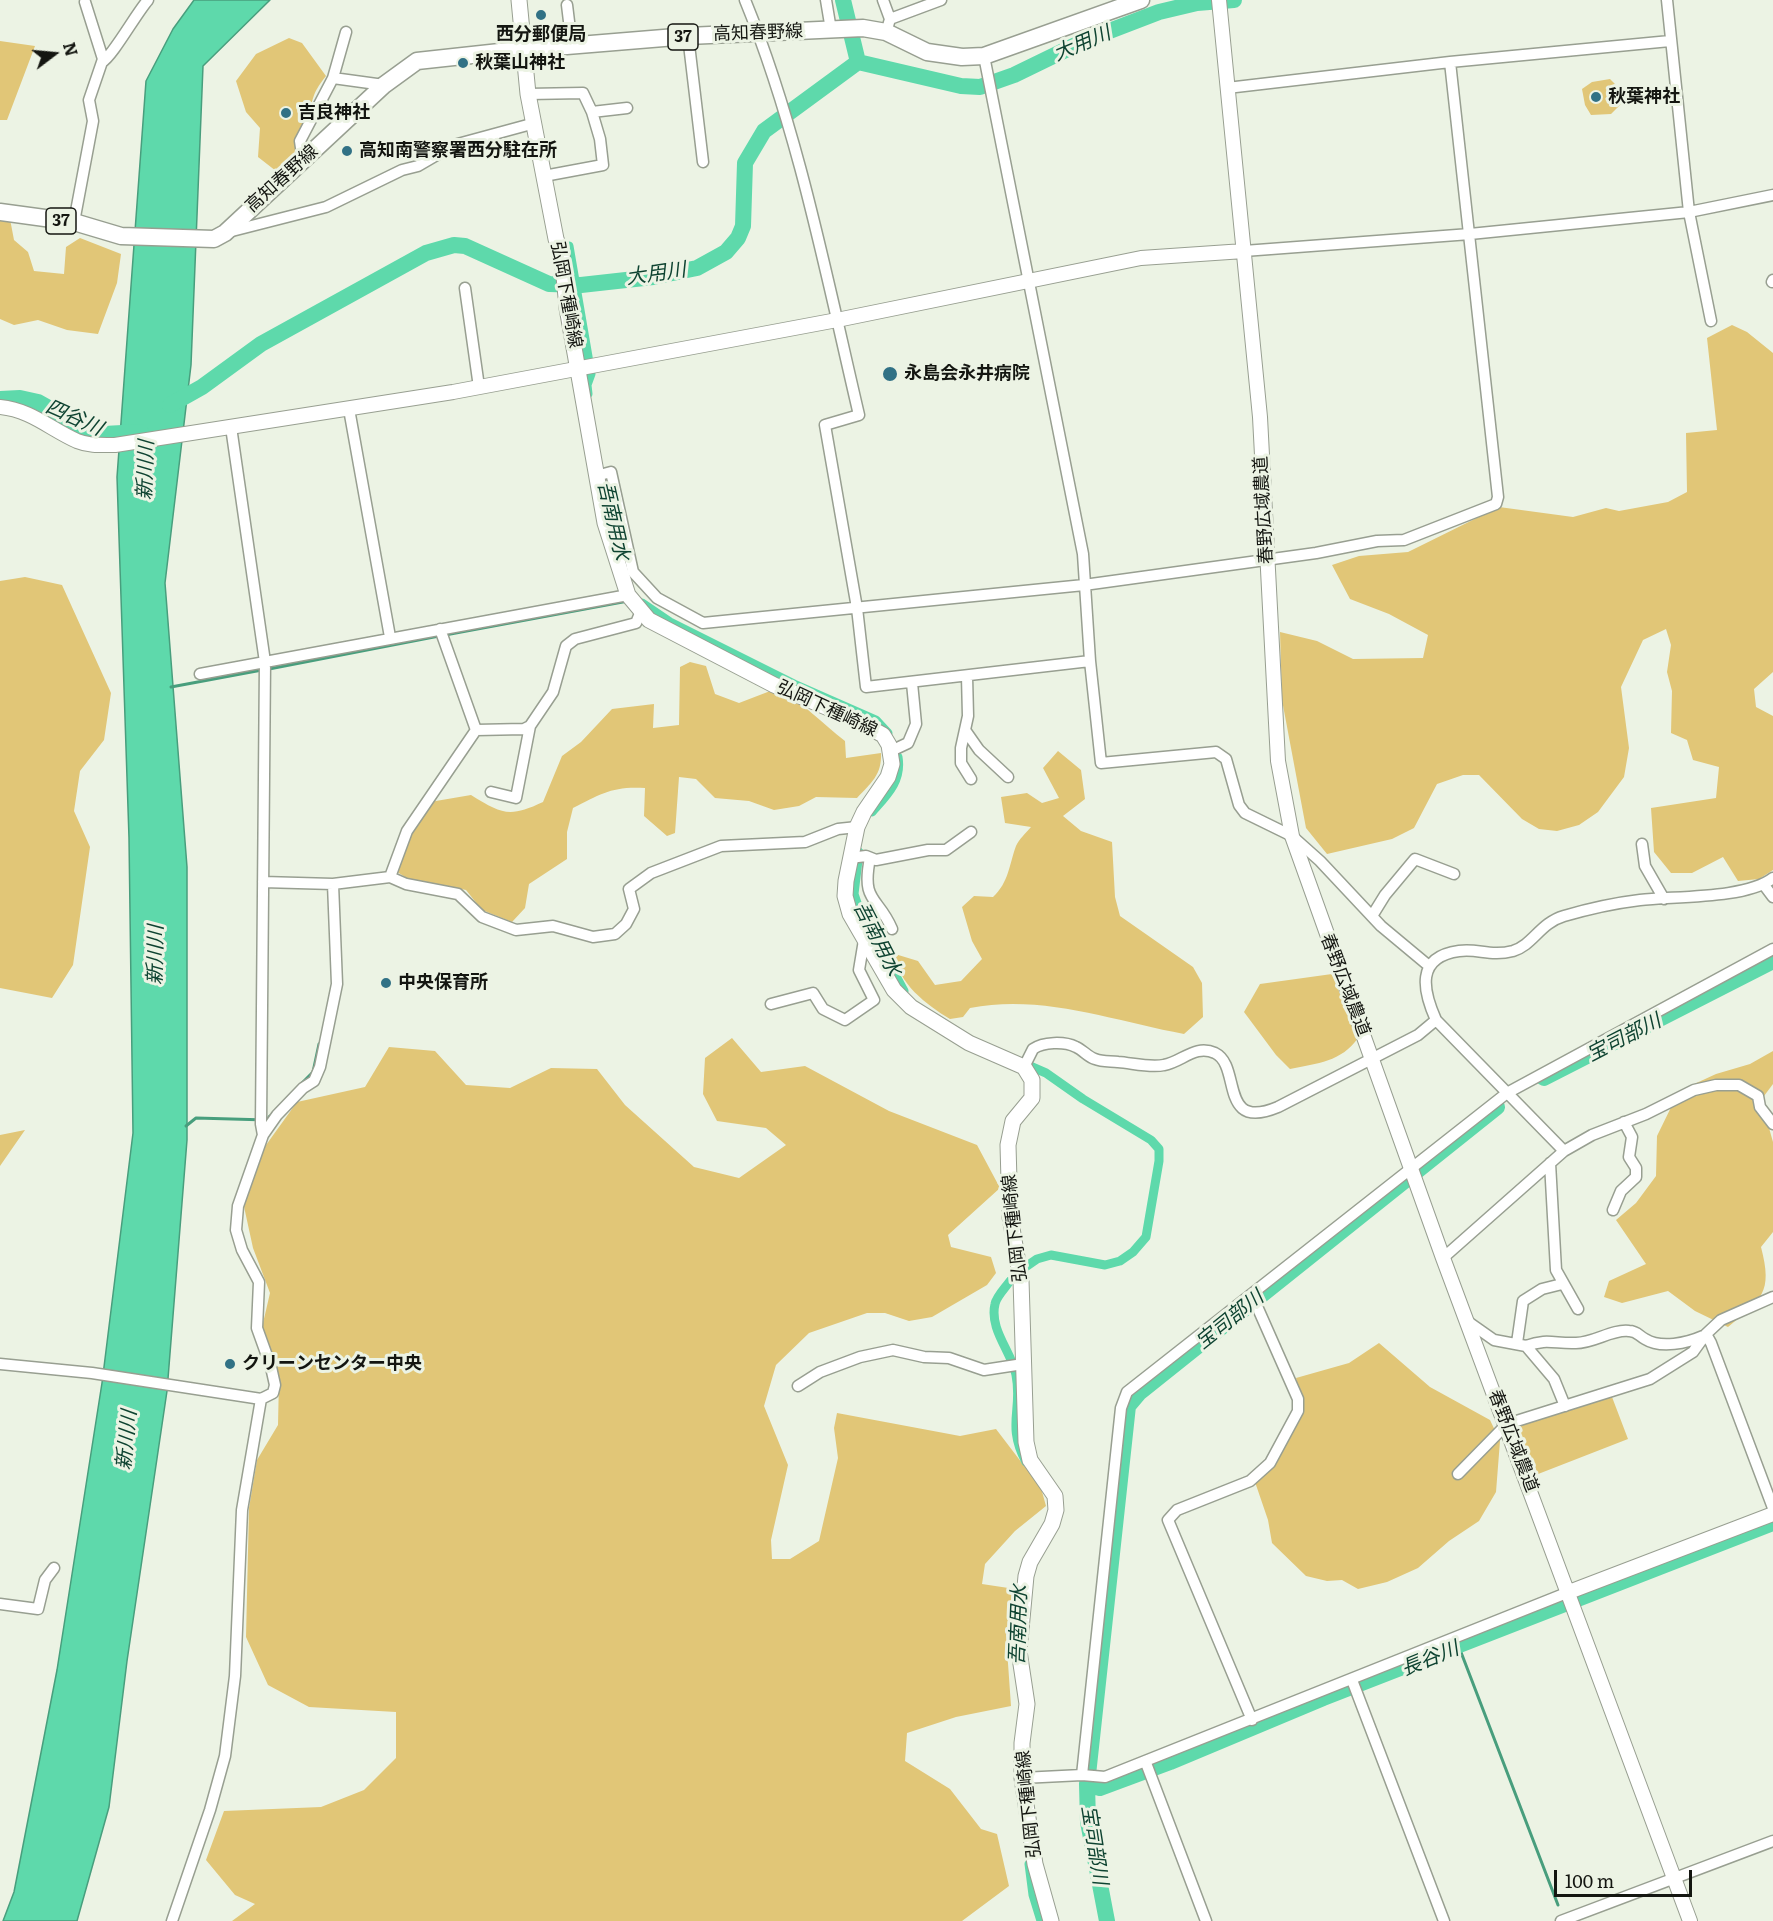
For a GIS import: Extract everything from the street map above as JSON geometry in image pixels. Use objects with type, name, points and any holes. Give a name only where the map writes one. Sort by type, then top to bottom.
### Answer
[{"type":"main road","name":"弘岡下種崎線","points":[[519,0],[535,123],[563,263],[567,308],[586,365],[602,475],[605,523],[640,608],[649,620],[774,684],[873,727],[883,735],[895,750],[888,777],[864,812],[857,827],[860,857],[845,896],[850,914],[894,990],[911,1007],[969,1043],[1026,1062],[1032,1080],[1032,1098],[1013,1122],[1008,1145],[1010,1217],[1021,1280],[1017,1365],[1024,1422],[1030,1460],[1055,1496],[1056,1510],[1052,1524],[1030,1562],[1026,1576],[1019,1651],[1027,1704],[1022,1743],[1022,1778],[1035,1864],[1050,1921]]},
{"type":"main road","name":"高知春野線","points":[[0,212],[74,222],[121,236],[205,240],[225,233],[384,85],[417,61],[688,36],[833,30],[888,25],[927,52],[986,62],[1141,0]]},
{"type":"street","points":[[102,62],[108,59],[147,0]]},
{"type":"street","points":[[745,0],[759,34],[791,137],[859,415],[825,424],[857,608],[866,687],[1090,661]]},
{"type":"street","points":[[826,0],[833,30]]},
{"type":"street","points":[[883,0],[888,25],[941,0]]},
{"type":"street","name":"春野広域農道","points":[[1219,0],[1260,417],[1278,761],[1292,836],[1415,1174],[1443,1258],[1507,1424],[1690,1921]]},
{"type":"street","points":[[1667,0],[1689,212],[1711,321]]},
{"type":"street","points":[[74,222],[92,131],[89,100],[102,62],[96,33],[85,2]]},
{"type":"street","points":[[567,5],[572,46]]},
{"type":"street","points":[[303,161],[300,141],[333,78],[346,32]]},
{"type":"street","points":[[688,36],[703,162]]},
{"type":"street","points":[[1227,88],[1450,62],[1670,41]]},
{"type":"street","points":[[986,62],[1083,554],[1090,661],[1101,763],[1216,752],[1226,759],[1239,805],[1245,813],[1292,836],[1372,916],[1429,966]]},
{"type":"street","points":[[602,475],[633,572],[657,599],[703,623],[1267,565],[1377,541],[1404,540],[1496,504],[1498,497],[1450,62]]},
{"type":"street","points":[[333,78],[384,85]]},
{"type":"street","points":[[531,93],[583,93],[592,112],[600,139],[603,165],[547,175]]},
{"type":"street","points":[[592,112],[627,108]]},
{"type":"street","points":[[225,233],[326,207],[402,170],[418,166],[454,145],[535,123]]},
{"type":"street","points":[[0,407],[27,412],[78,441],[93,445],[115,445],[479,387],[586,365],[837,320],[1141,258],[1470,234],[1689,212],[1773,195]]},
{"type":"street","points":[[465,288],[479,387]]},
{"type":"street","points":[[349,409],[390,637]]},
{"type":"street","points":[[231,427],[265,668],[261,1124],[263,1135]]},
{"type":"street","points":[[200,674],[265,668],[390,637],[440,629],[640,608],[657,599]]},
{"type":"street","points":[[491,792],[516,798],[530,726],[553,692],[566,646],[575,639],[636,623],[640,608]]},
{"type":"street","points":[[440,629],[476,730]]},
{"type":"street","points":[[966,676],[968,716],[961,763],[971,779]]},
{"type":"street","points":[[895,750],[908,743],[916,724],[912,683]]},
{"type":"street","points":[[476,730],[524,729],[530,726]]},
{"type":"street","points":[[390,877],[407,831],[476,730]]},
{"type":"street","points":[[965,730],[979,750],[1008,777]]},
{"type":"street","points":[[263,882],[333,884],[390,877],[431,890],[458,894],[482,916],[516,930],[553,926],[593,937],[615,934],[626,924],[634,909],[629,889],[651,873],[721,846],[805,842],[838,829],[857,827]]},
{"type":"street","points":[[892,929],[886,916],[878,909],[870,896],[860,857],[876,860],[928,850],[946,850],[971,832]]},
{"type":"street","points":[[1642,844],[1645,866],[1664,899]]},
{"type":"street","points":[[1372,916],[1385,895],[1415,859],[1454,874]]},
{"type":"street","points":[[1564,1151],[1436,1020],[1424,992],[1429,966],[1440,956],[1460,950],[1495,955],[1516,950],[1544,924],[1563,916],[1639,900],[1702,897],[1769,881],[1773,897]]},
{"type":"street","points":[[0,1364],[92,1373],[261,1399],[273,1394],[275,1385],[257,1328],[259,1282],[242,1250],[236,1230],[237,1206],[263,1135],[277,1115],[303,1088],[314,1081],[320,1067],[337,984],[333,884]]},
{"type":"street","points":[[771,1004],[813,993],[823,1009],[844,1020],[874,1000],[859,970],[864,940]]},
{"type":"street","points":[[1088,1775],[1124,1396],[1252,1295],[1415,1174],[1507,1093],[1773,949]]},
{"type":"street","points":[[1026,1062],[1039,1045],[1048,1043],[1076,1046],[1093,1059],[1154,1066],[1165,1065],[1193,1051],[1204,1050],[1215,1053],[1226,1061],[1236,1100],[1250,1111],[1260,1113],[1278,1107],[1418,1035],[1436,1020]]},
{"type":"street","points":[[1443,1258],[1564,1151],[1592,1135],[1655,1110],[1694,1090],[1716,1085],[1738,1085],[1758,1096],[1760,1107],[1773,1124]]},
{"type":"street","points":[[1613,1210],[1621,1191],[1636,1177],[1636,1168],[1629,1157],[1632,1137],[1624,1122]]},
{"type":"street","points":[[1550,1163],[1556,1270],[1578,1309]]},
{"type":"street","points":[[1562,1284],[1542,1289],[1523,1301],[1522,1345],[1554,1379],[1565,1406]]},
{"type":"street","points":[[1252,1295],[1298,1399],[1298,1411],[1270,1463],[1250,1480],[1177,1510],[1168,1520],[1252,1720]]},
{"type":"street","points":[[1458,1474],[1507,1424],[1650,1379],[1693,1352],[1706,1334],[1721,1320],[1773,1297]]},
{"type":"street","points":[[1467,1321],[1494,1340],[1522,1345],[1542,1340],[1576,1343],[1626,1330],[1636,1332],[1646,1340],[1662,1344],[1692,1341],[1706,1334]]},
{"type":"street","points":[[1706,1334],[1773,1508]]},
{"type":"street","points":[[798,1386],[820,1372],[860,1357],[893,1350],[924,1357],[949,1358],[984,1370],[1017,1365]]},
{"type":"street","points":[[172,1921],[210,1810],[225,1756],[235,1676],[242,1510],[261,1399]]},
{"type":"street","points":[[1022,1778],[1088,1775],[1105,1777],[1146,1764],[1569,1592],[1773,1514]]},
{"type":"street","points":[[0,1604],[38,1609],[45,1580],[54,1568]]},
{"type":"street","points":[[1352,1680],[1444,1921]]},
{"type":"street","points":[[1146,1764],[1206,1921]]},
{"type":"street","points":[[1561,1921],[1773,1841]]},
{"type":"shaded area","points":[[289,38],[302,43],[326,76],[313,97],[296,146],[293,164],[276,171],[258,157],[260,128],[246,112],[236,81],[256,54]]},
{"type":"shaded area","points":[[0,41],[35,46],[7,120],[0,120]]},
{"type":"shaded area","points":[[1610,79],[1620,89],[1621,104],[1611,114],[1591,115],[1585,105],[1582,89],[1592,82]]},
{"type":"shaded area","points":[[0,218],[10,219],[14,240],[28,252],[34,271],[64,274],[66,247],[80,238],[121,254],[117,283],[98,334],[67,330],[38,320],[14,325],[0,319]]},
{"type":"shaded area","points":[[1732,325],[1747,332],[1773,353],[1773,672],[1754,689],[1756,707],[1773,716],[1773,870],[1759,879],[1738,881],[1723,857],[1692,873],[1671,873],[1654,852],[1651,808],[1716,798],[1719,767],[1693,760],[1687,740],[1671,733],[1672,691],[1667,672],[1671,645],[1666,629],[1643,640],[1621,687],[1629,748],[1624,777],[1598,812],[1579,825],[1557,831],[1539,829],[1522,819],[1479,775],[1463,775],[1437,784],[1414,828],[1392,839],[1327,854],[1306,828],[1282,700],[1280,632],[1317,641],[1353,659],[1423,658],[1428,635],[1389,614],[1350,599],[1332,565],[1359,556],[1408,552],[1499,507],[1573,517],[1606,508],[1619,511],[1668,502],[1687,492],[1686,433],[1717,430],[1707,338]]},
{"type":"shaded area","points":[[25,577],[62,585],[111,693],[104,740],[80,771],[74,811],[90,847],[73,965],[52,998],[0,988],[0,581]]},
{"type":"shaded area","points":[[690,662],[706,666],[715,694],[739,703],[778,688],[845,741],[846,758],[881,753],[880,767],[875,778],[857,798],[816,797],[799,806],[774,810],[749,801],[715,798],[696,779],[679,777],[675,833],[667,836],[644,816],[645,788],[624,788],[599,795],[573,808],[567,832],[567,859],[529,884],[525,908],[512,922],[482,910],[466,890],[437,884],[418,885],[394,870],[398,853],[430,802],[471,795],[498,810],[513,812],[543,802],[562,756],[581,742],[612,709],[654,704],[653,728],[679,725],[680,667]]},
{"type":"shaded area","points":[[1058,751],[1081,770],[1085,799],[1063,816],[1081,831],[1112,842],[1115,897],[1120,916],[1193,967],[1202,983],[1203,1017],[1184,1034],[1078,1011],[1024,1004],[970,1008],[963,1017],[950,1019],[923,1000],[907,984],[901,974],[895,954],[918,961],[935,985],[961,981],[982,959],[972,941],[962,907],[974,896],[993,897],[1005,879],[1017,843],[1031,827],[1005,823],[1001,797],[1027,793],[1042,803],[1059,798],[1043,768]]},
{"type":"shaded area","points":[[1332,974],[1358,1038],[1336,1057],[1290,1069],[1276,1055],[1244,1012],[1260,984]]},
{"type":"shaded area","points":[[732,1038],[761,1072],[805,1066],[889,1111],[977,1145],[1000,1188],[948,1235],[951,1247],[991,1257],[996,1273],[987,1285],[932,1317],[909,1321],[885,1313],[867,1313],[809,1333],[776,1365],[764,1406],[788,1465],[771,1540],[772,1559],[790,1559],[819,1541],[838,1458],[834,1428],[837,1413],[960,1436],[996,1429],[1041,1488],[1046,1506],[1015,1531],[985,1564],[982,1584],[1015,1589],[1006,1635],[1011,1706],[956,1717],[907,1733],[905,1761],[950,1789],[981,1829],[997,1834],[1009,1886],[962,1921],[232,1921],[255,1904],[235,1895],[206,1860],[224,1811],[321,1807],[364,1790],[396,1758],[396,1712],[309,1707],[268,1685],[246,1637],[249,1508],[257,1460],[278,1425],[279,1379],[260,1336],[270,1293],[253,1248],[243,1202],[261,1152],[297,1102],[365,1087],[389,1047],[435,1051],[466,1085],[510,1088],[551,1068],[597,1069],[625,1105],[694,1167],[739,1178],[786,1145],[766,1128],[717,1121],[703,1094],[705,1058]]},
{"type":"shaded area","points":[[1773,1051],[1773,1084],[1761,1100],[1773,1142],[1773,1232],[1761,1247],[1766,1275],[1762,1294],[1757,1302],[1728,1327],[1695,1311],[1668,1291],[1622,1303],[1604,1297],[1609,1281],[1646,1264],[1616,1220],[1636,1203],[1656,1176],[1657,1136],[1679,1091],[1716,1074],[1750,1064]]},
{"type":"shaded area","points":[[25,1130],[0,1166],[0,1135]]},
{"type":"shaded area","points":[[1379,1343],[1430,1387],[1490,1420],[1500,1441],[1496,1492],[1479,1521],[1449,1541],[1418,1568],[1387,1582],[1358,1589],[1342,1580],[1327,1581],[1306,1576],[1272,1543],[1268,1520],[1255,1482],[1276,1461],[1291,1436],[1298,1408],[1299,1393],[1296,1378],[1349,1363]]},
{"type":"shaded area","points":[[1612,1397],[1628,1439],[1533,1476],[1516,1426]]},
{"type":"water","name":"新川川","points":[[194,0],[270,0],[203,66],[191,365],[165,583],[187,867],[187,1140],[167,1391],[127,1661],[109,1807],[77,1921],[3,1921],[14,1892],[57,1670],[102,1383],[133,1133],[129,838],[117,477],[146,81],[173,29]]},
{"type":"waterway","points":[[843,0],[858,62]]},
{"type":"waterway","name":"大用川","points":[[170,405],[202,387],[261,344],[426,253],[454,245],[465,246],[549,284],[581,285],[653,277],[697,268],[726,252],[738,238],[743,226],[745,163],[764,131],[858,62],[961,86],[980,87],[1014,75],[1086,40],[1159,12],[1197,3],[1234,0]]},
{"type":"waterway","name":"吾南用水","points":[[569,246],[591,374],[587,385],[588,394]]},
{"type":"waterway","name":"四谷川","points":[[0,399],[20,398],[38,402],[88,430],[104,434],[141,432]]},
{"type":"waterway","points":[[445,635],[628,601]]},
{"type":"waterway","name":"吾南用水","points":[[642,603],[670,622],[794,684],[876,720],[888,733]]},
{"type":"waterway","points":[[269,669],[439,636]]},
{"type":"waterway","points":[[171,687],[262,670]]},
{"type":"waterway","name":"吾南用水","points":[[872,812],[892,787],[898,773],[898,757]]},
{"type":"waterway","name":"吾南用水","points":[[859,852],[854,894],[858,906],[904,991]]},
{"type":"waterway","name":"宝司部川","points":[[1544,1078],[1773,961]]},
{"type":"waterway","points":[[287,1098],[313,1072],[319,1044]]},
{"type":"waterway","name":"吾南用水","points":[[1023,1063],[1046,1073],[1083,1099],[1151,1140],[1159,1149],[1146,1237],[1133,1252],[1120,1261],[1105,1265],[1051,1255],[1037,1259],[1024,1268]]},
{"type":"waterway","name":"宝司部川","points":[[1107,1921],[1088,1822],[1087,1784],[1128,1406],[1139,1393],[1497,1107]]},
{"type":"waterway","points":[[186,1126],[196,1118],[267,1120],[270,1116]]},
{"type":"waterway","name":"吾南用水","points":[[1010,1281],[997,1298],[994,1314],[998,1332],[1016,1375],[1018,1387],[1017,1438],[1026,1462]]},
{"type":"waterway","name":"長谷川","points":[[1087,1784],[1100,1788],[1170,1762],[1323,1698],[1773,1523]]},
{"type":"waterway","points":[[1459,1647],[1558,1905]]},
{"type":"waterway","name":"吾南用水","points":[[1029,1864],[1033,1895],[1041,1921]]},
{"type":"place","name":"西分郵便局","points":[[541,15]]},
{"type":"place","name":"秋葉山神社","points":[[463,63]]},
{"type":"place","name":"秋葉神社","points":[[1596,97]]},
{"type":"place","name":"吉良神社","points":[[286,113]]},
{"type":"place","name":"高知南警察署西分駐在所","points":[[347,151]]},
{"type":"place","name":"永島会永井病院","points":[[890,374]]},
{"type":"place","name":"中央保育所","points":[[386,983]]},
{"type":"place","name":"クリーンセンター中央","points":[[230,1364]]}]
